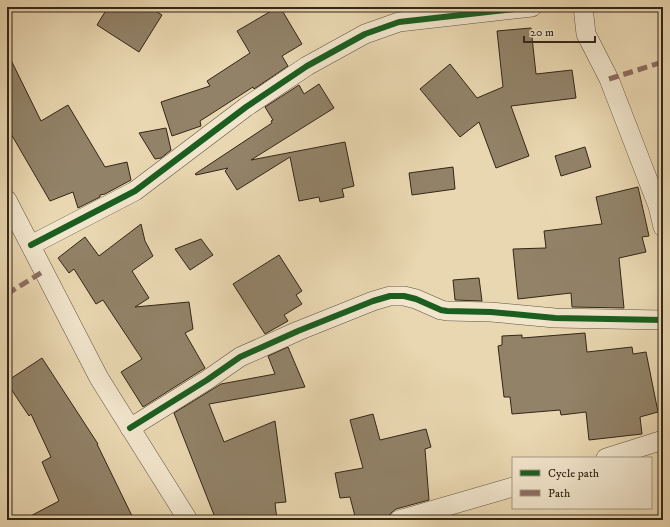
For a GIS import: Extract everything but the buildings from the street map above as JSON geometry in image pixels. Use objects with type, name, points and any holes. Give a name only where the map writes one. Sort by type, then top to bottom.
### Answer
[{"type":"street","points":[[31,245],[135,191],[246,107],[307,66],[365,34],[399,22],[532,7]]},
{"type":"street","points":[[583,7],[586,34],[609,79],[658,206],[663,227]]},
{"type":"street","points":[[7,200],[99,378],[188,520]]},
{"type":"street","points":[[130,428],[240,357],[360,306],[390,296],[410,297],[447,311],[491,312],[569,318],[663,320]]},
{"type":"street","points":[[609,457],[663,440]]},
{"type":"street","points":[[399,520],[512,487]]},
{"type":"marked path","points":[[609,79],[663,62]]},
{"type":"marked path","points":[[7,294],[44,271]]},
{"type":"cycle path","points":[[31,245],[135,191],[246,107],[307,66],[365,34],[399,22],[532,7]]},
{"type":"cycle path","points":[[130,428],[207,380],[240,357],[298,331],[373,301],[390,296],[404,296],[416,299],[441,310],[447,311],[491,312],[555,318],[663,320]]}]
